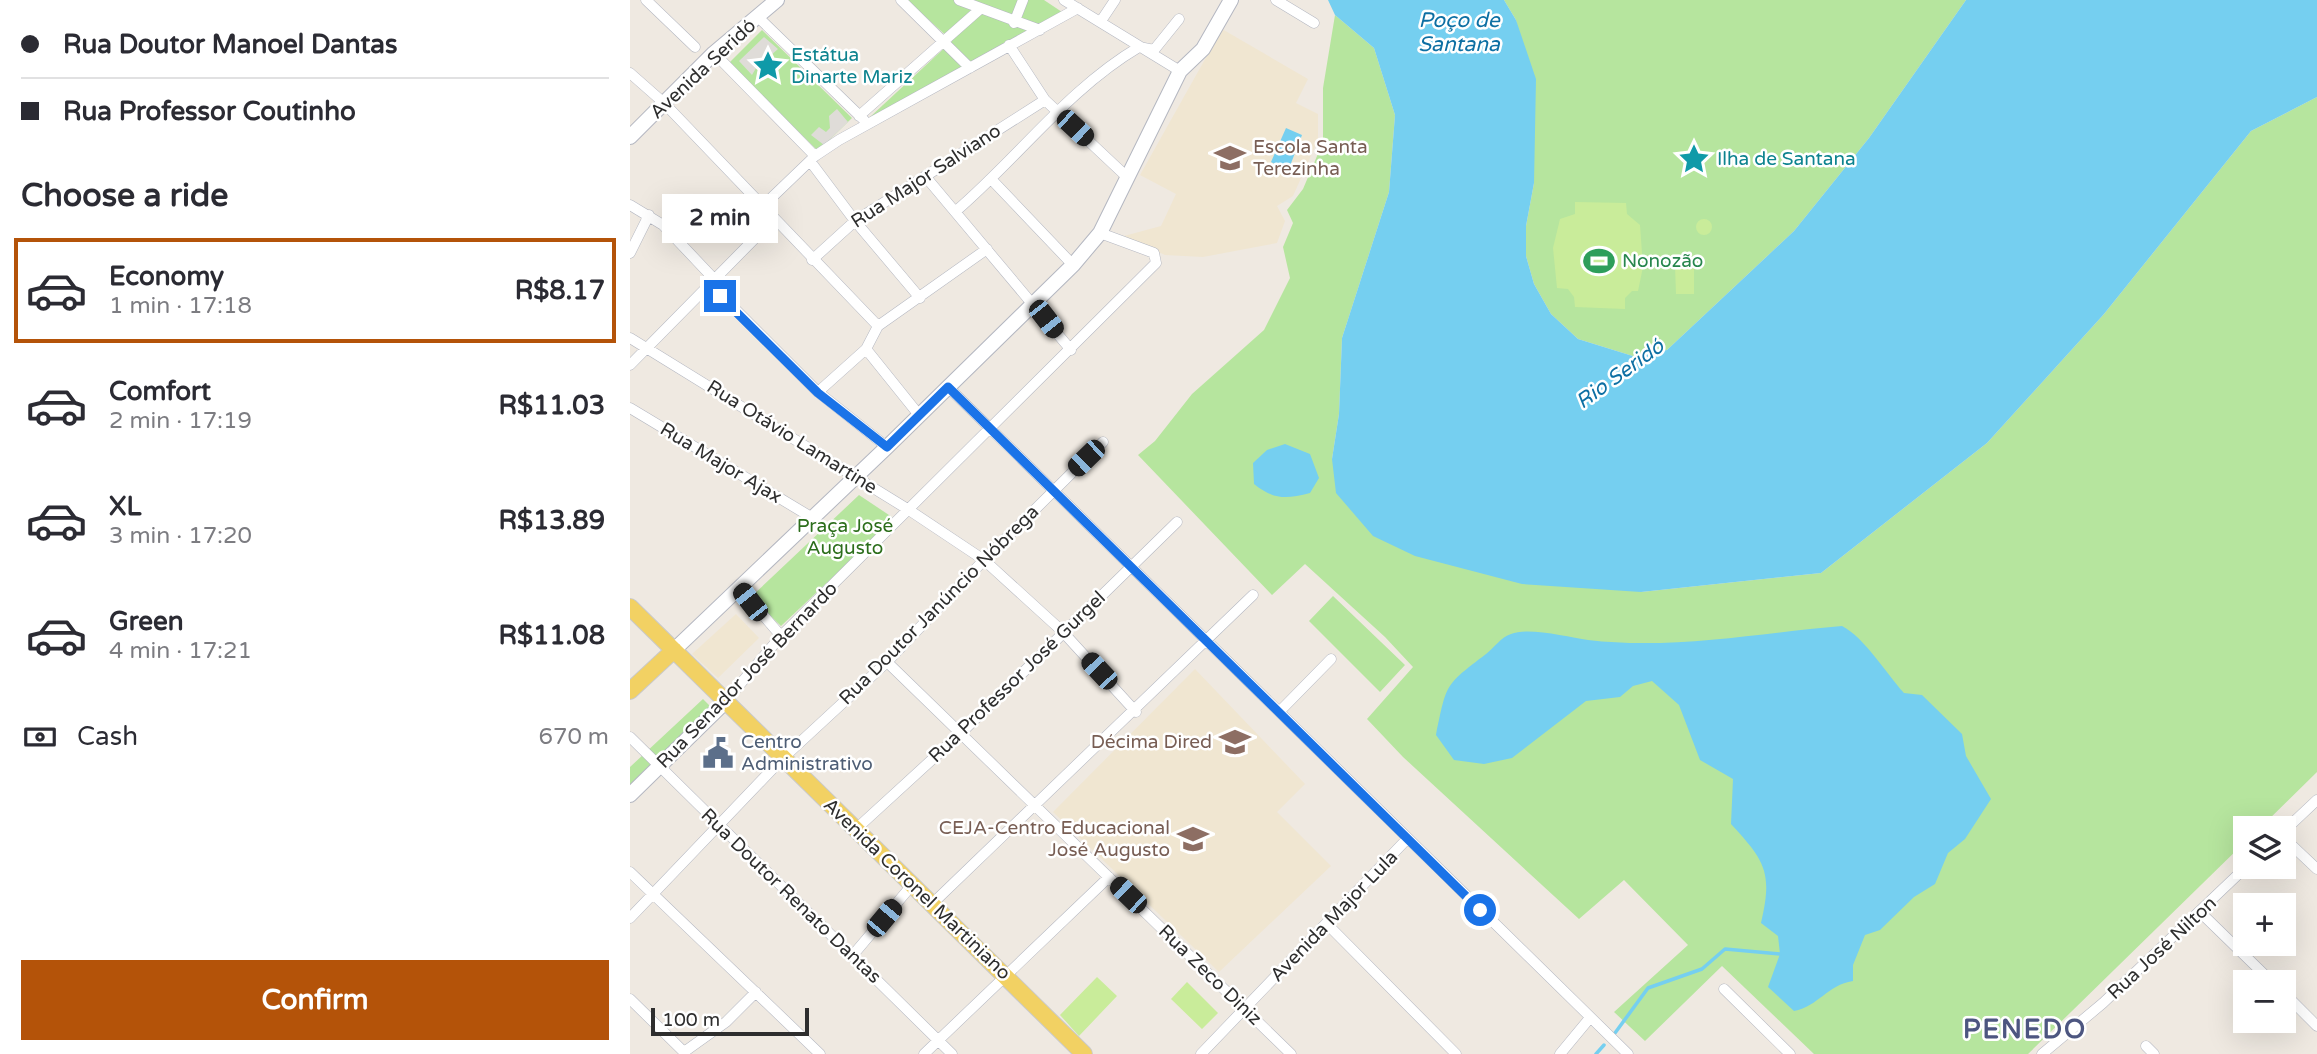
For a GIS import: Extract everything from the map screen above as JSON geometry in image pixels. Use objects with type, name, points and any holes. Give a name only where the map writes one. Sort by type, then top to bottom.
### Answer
[{"type":"main road","name":"Avenida Seridó","points":[[630,137],[714,53],[759,18],[776,0]]},
{"type":"main road","points":[[630,691],[856,477],[1073,265],[1100,233],[1180,71],[1203,49],[1231,0]]},
{"type":"main road","name":"Avenida Coronel Martiniano","points":[[630,607],[1084,1054]]},
{"type":"main road","name":"Rua Senador José Bernardo","points":[[630,795],[725,702]]},
{"type":"street","points":[[646,0],[695,47]]},
{"type":"street","points":[[959,0],[1014,23],[1040,30]]},
{"type":"street","points":[[1014,23],[1023,0]]},
{"type":"street","points":[[1064,0],[1180,71]]},
{"type":"street","points":[[1101,22],[1115,0]]},
{"type":"street","points":[[1276,0],[1314,23]]},
{"type":"street","points":[[907,2],[942,43],[970,68]]},
{"type":"street","points":[[762,207],[813,159],[869,124],[1078,8]]},
{"type":"street","points":[[859,116],[979,10]]},
{"type":"street","points":[[759,18],[869,124]]},
{"type":"street","points":[[956,211],[992,180],[1086,83],[1139,47],[1154,50],[1179,19]]},
{"type":"street","points":[[1009,45],[1045,100],[1127,177]]},
{"type":"street","points":[[714,53],[813,159],[855,220],[920,298]]},
{"type":"street","points":[[630,73],[664,103],[878,326]]},
{"type":"street","name":"Rua Major Salviano","points":[[812,260],[855,220],[1045,100]]},
{"type":"street","points":[[925,176],[1071,350]]},
{"type":"street","points":[[992,180],[1073,265]]},
{"type":"street","points":[[630,205],[663,225],[818,393],[887,447]]},
{"type":"street","points":[[630,253],[649,215]]},
{"type":"street","points":[[630,365],[774,220]]},
{"type":"street","name":"Rua Senador José Bernardo","points":[[725,702],[781,636],[1154,265],[1157,256],[1100,233]]},
{"type":"street","points":[[818,393],[866,349],[878,326],[987,248]]},
{"type":"street","name":"Rua Otávio Lamartine","points":[[630,338],[909,510],[984,560],[1062,631],[1136,712]]},
{"type":"street","points":[[866,349],[919,415]]},
{"type":"street","points":[[948,387],[1628,1054]]},
{"type":"street","name":"Rua Major Ajax","points":[[630,408],[811,517]]},
{"type":"street","name":"Rua Doutor Janúncio Nóbrega","points":[[630,918],[782,759],[887,662],[1053,489],[1102,442]]},
{"type":"street","name":"Rua Professor José Gurgel","points":[[855,830],[961,733],[1062,631],[1177,522]]},
{"type":"street","points":[[739,587],[781,636]]},
{"type":"street","points":[[932,904],[1136,712],[1253,595]]},
{"type":"street","points":[[1280,711],[1331,659]]},
{"type":"street","name":"Rua Zeco Diniz","points":[[887,662],[1291,1054]]},
{"type":"street","name":"Rua Doutor Renato Dantas","points":[[630,737],[952,1054]]},
{"type":"street","points":[[2296,820],[2317,800]]},
{"type":"street","name":"Avenida Major Lula","points":[[1202,1054],[1328,925],[1408,838]]},
{"type":"street","points":[[2296,849],[2317,869]]},
{"type":"street","points":[[630,872],[820,1054]]},
{"type":"street","points":[[924,1054],[1109,877]]},
{"type":"street","name":"Rua José Nilton","points":[[2042,1054],[2103,1003],[2234,879]]},
{"type":"street","points":[[853,955],[912,885]]},
{"type":"street","points":[[2200,912],[2260,970]]},
{"type":"street","points":[[1328,925],[1456,1054]]},
{"type":"street","points":[[1724,989],[1790,1054]]},
{"type":"street","points":[[630,999],[685,1053],[726,1022],[756,992]]},
{"type":"street","points":[[2296,1005],[2317,1026]]},
{"type":"street","points":[[1560,1054],[1589,1018]]},
{"type":"street","points":[[2146,1046],[2154,1054]]},
{"type":"shaded area","name":"Escola Santa Terezinha","points":[[1222,29],[1308,79],[1296,103],[1318,114],[1318,140],[1293,196],[1277,206],[1285,221],[1277,243],[1203,257],[1165,255],[1124,236],[1161,226],[1176,194],[1140,175]]},
{"type":"shaded area","points":[[764,37],[778,49],[770,56],[764,54],[752,75],[739,61]]},
{"type":"shaded area","points":[[837,109],[848,122],[824,145],[811,135],[819,127],[826,132],[830,128],[829,116]]},
{"type":"shaded area","points":[[736,614],[759,638],[718,678],[692,654]]},
{"type":"shaded area","name":"CEJA-Centro Educacional José Augusto","points":[[1195,669],[1305,784],[1277,812],[1331,866],[1219,972],[1053,812]]},
{"type":"green space","points":[[907,0],[1044,0],[1062,12],[856,130],[952,41]]},
{"type":"green space","name":"Ilha de Santana","points":[[1504,0],[1966,0],[1869,138],[1794,231],[1667,350],[1636,357],[1578,339],[1551,314],[1534,284],[1526,256],[1526,226],[1534,183],[1516,20]]},
{"type":"green space","points":[[1335,15],[1374,48],[1395,115],[1389,192],[1342,338],[1339,414],[1332,459],[1641,592],[1821,573],[1987,443],[2104,314],[2251,131],[2317,97],[2317,772],[2272,816],[2233,816],[2233,854],[2028,1054],[1814,1054],[1722,966],[1645,1041],[1614,1012],[1688,945],[1624,880],[1579,919],[1403,757],[1367,719],[1413,667],[1385,637],[1305,564],[1272,595],[1138,455],[1155,441],[1192,394],[1264,330],[1290,278],[1283,247],[1293,223],[1287,210],[1303,189],[1323,142],[1323,88]]},
{"type":"green space","points":[[762,30],[852,118],[818,151],[729,63]]},
{"type":"green space","name":"Nonozão","points":[[1575,202],[1626,203],[1627,214],[1640,225],[1643,267],[1638,291],[1632,291],[1625,298],[1625,309],[1575,307],[1574,297],[1568,289],[1557,288],[1553,248],[1560,219],[1575,214]]},
{"type":"green space","points":[[1701,219],[1707,219],[1712,227],[1710,233],[1701,235],[1696,230],[1696,224]]},
{"type":"green space","points":[[1675,265],[1694,266],[1694,294],[1676,294]]},
{"type":"green space","name":"Praça José Augusto","points":[[859,495],[892,517],[890,523],[781,626],[751,597]]},
{"type":"green space","points":[[1333,596],[1405,665],[1380,692],[1309,621]]},
{"type":"green space","points":[[703,699],[714,710],[630,793],[630,767]]},
{"type":"green space","points":[[1097,977],[1117,996],[1079,1036],[1060,1015]]},
{"type":"green space","points":[[1187,982],[1218,1013],[1202,1029],[1171,999]]},
{"type":"water","points":[[1328,0],[1504,0],[1516,20],[1536,79],[1534,183],[1526,226],[1526,256],[1534,284],[1551,314],[1578,339],[1636,357],[1667,350],[1794,231],[1869,138],[1966,0],[2317,0],[2317,97],[2251,131],[2104,314],[1987,443],[1821,573],[1641,592],[1522,584],[1415,556],[1373,536],[1336,493],[1332,459],[1339,414],[1342,338],[1389,192],[1395,115],[1374,48],[1335,15]]},
{"type":"water","points":[[1286,128],[1302,135],[1288,171],[1271,162]]},
{"type":"water","points":[[1285,444],[1310,454],[1319,478],[1310,493],[1280,497],[1254,484],[1253,463],[1267,450]]},
{"type":"water","points":[[1842,626],[1867,647],[1904,693],[1922,695],[1962,734],[1966,756],[1991,799],[1965,839],[1948,853],[1935,884],[1914,897],[1880,930],[1865,935],[1853,965],[1853,981],[1836,987],[1810,1005],[1794,1011],[1768,987],[1780,954],[1778,936],[1761,923],[1766,879],[1759,858],[1731,824],[1733,779],[1700,760],[1679,705],[1652,681],[1633,686],[1620,697],[1586,701],[1512,758],[1484,764],[1454,760],[1436,735],[1449,687],[1507,635],[1518,632],[1538,632],[1620,643],[1652,643]]},
{"type":"waterway","points":[[1615,1033],[1648,988],[1702,969],[1725,949],[1780,954]]},
{"type":"waterway","points":[[1596,1054],[1604,1045]]},
{"type":"place","name":"Estátua Dinarte Mariz","points":[[768,66]]},
{"type":"place","name":"Escola Santa Terezinha","points":[[1230,158]]},
{"type":"place","name":"Ilha de Santana","points":[[1694,159]]},
{"type":"place","name":"Nonozão","points":[[1599,261]]},
{"type":"place","name":"Décima Dired","points":[[1235,742]]},
{"type":"place","name":"Centro Administrativo","points":[[718,753]]},
{"type":"place","name":"CEJA-Centro Educacional José Augusto","points":[[1193,839]]},
{"type":"district","name":"PENEDO","points":[[2025,1029]]},
{"type":"route","points":[[720,296],[818,393],[887,447],[948,387],[1480,910]]},
{"type":"water label","name":"Poço de Santana","points":[[1459,32]]},
{"type":"water label","name":"Rio Seridó","points":[[1620,374]]}]
